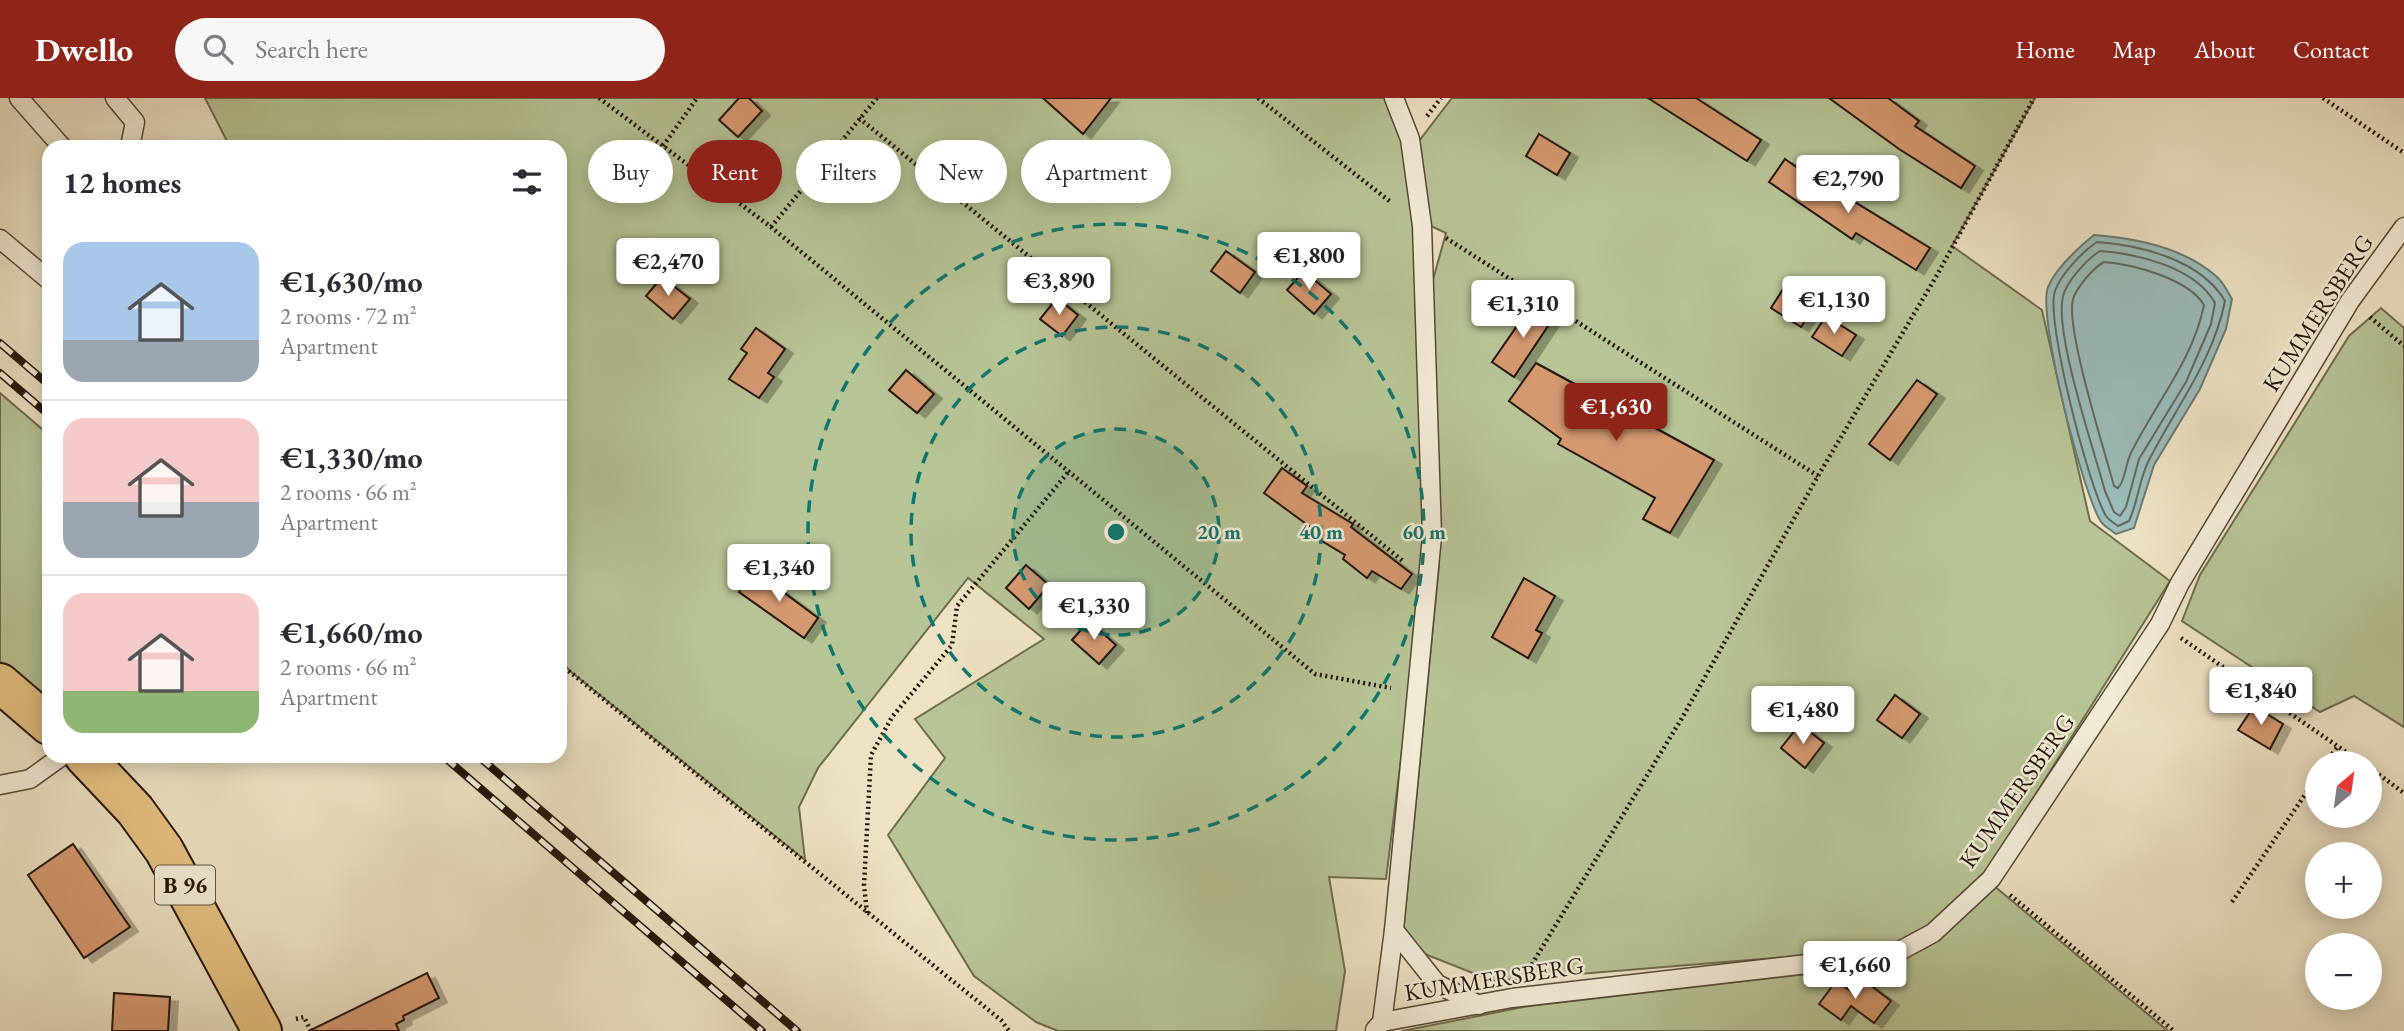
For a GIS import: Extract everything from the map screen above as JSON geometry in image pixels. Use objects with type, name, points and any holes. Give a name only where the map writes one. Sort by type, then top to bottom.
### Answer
[{"type":"main road","points":[[0,683],[42,719]]},
{"type":"main road","name":"B 96","points":[[90,763],[135,810],[164,850],[262,1031]]},
{"type":"lane","points":[[19,98],[56,140]]},
{"type":"lane","points":[[115,98],[135,122],[131,140]]},
{"type":"lane","name":"KUMMERSBERG","points":[[1394,98],[1410,139],[1422,226],[1432,536],[1394,930],[1378,1027],[1511,998],[1894,954],[1933,933],[1991,879],[2160,624],[2180,583],[2350,301],[2404,227]]},
{"type":"lane","points":[[0,239],[42,274]]},
{"type":"lane","points":[[0,785],[30,779],[52,763]]},
{"type":"lane","points":[[1394,930],[1437,984],[1479,1005]]},
{"type":"path","points":[[599,98],[655,140]]},
{"type":"path","points":[[667,140],[697,98]]},
{"type":"path","points":[[771,227],[877,98]]},
{"type":"path","points":[[1258,98],[1422,226],[1454,242],[1818,476]]},
{"type":"path","points":[[1511,998],[1682,718],[1818,476],[1937,275],[2034,98]]},
{"type":"path","points":[[2323,98],[2404,153]]},
{"type":"path","points":[[859,118],[1429,582]]},
{"type":"path","points":[[673,154],[771,227],[1315,674],[1416,693]]},
{"type":"path","points":[[2350,301],[2404,346]]},
{"type":"path","points":[[867,914],[864,885],[871,755],[892,717],[952,645],[957,606],[1070,470]]},
{"type":"path","points":[[2160,624],[2345,751]]},
{"type":"path","points":[[567,670],[1001,1020],[1009,1031]]},
{"type":"path","points":[[2334,751],[2338,746]]},
{"type":"path","points":[[2382,777],[2404,793]]},
{"type":"path","points":[[2232,902],[2305,795]]},
{"type":"path","points":[[1991,879],[2174,1031]]},
{"type":"green space","points":[[205,98],[1390,98],[1404,142],[1415,234],[1425,566],[1386,879],[1329,877],[1345,971],[1336,1031],[1058,1031],[1036,1022],[974,976],[888,835],[945,758],[915,719],[1044,639],[968,578],[818,768],[799,807],[805,860],[567,668],[567,140],[226,140]]},
{"type":"green space","points":[[1452,98],[2035,98],[1952,246],[2042,310],[2090,521],[2170,581],[1984,876],[1925,930],[1885,949],[1493,981],[1402,945],[1439,565],[1431,287],[1446,233],[1431,226],[1419,141]]},
{"type":"green space","points":[[2381,308],[2404,328],[2404,727],[2354,696],[2320,712],[2182,621],[2200,575],[2349,336]]},
{"type":"green space","points":[[0,393],[42,429],[42,699],[0,661]]},
{"type":"green space","points":[[1993,885],[2168,1031],[1402,1031],[1529,1006],[1894,964],[1929,946]]},
{"type":"water","points":[[2094,235],[2142,242],[2175,252],[2204,267],[2219,279],[2232,299],[2226,329],[2200,389],[2154,465],[2134,528],[2116,534],[2100,520],[2083,475],[2063,403],[2046,304],[2048,287],[2056,273]]},
{"type":"building","points":[[739,98],[749,98],[762,111],[738,137],[719,120]]},
{"type":"building","points":[[1043,98],[1111,98],[1083,134]]},
{"type":"building","points":[[1648,98],[1696,98],[1761,140],[1747,161]]},
{"type":"building","points":[[1829,98],[1888,98],[1919,121],[1915,126],[1975,166],[1961,188],[1899,149]]},
{"type":"building","points":[[1539,134],[1570,153],[1557,175],[1526,156]]},
{"type":"building","points":[[1785,159],[1846,202],[1848,198],[1930,248],[1916,270],[1856,233],[1852,239],[1769,182]]},
{"type":"building","points":[[1226,251],[1255,272],[1240,293],[1211,271]]},
{"type":"building","points":[[1304,271],[1331,294],[1314,314],[1287,290]]},
{"type":"building","points":[[662,277],[690,299],[673,319],[646,296]]},
{"type":"building","points":[[1785,286],[1815,306],[1801,327],[1771,308]]},
{"type":"building","points":[[1057,298],[1078,315],[1062,336],[1040,319]]},
{"type":"building","points":[[1533,303],[1554,317],[1514,377],[1492,362]]},
{"type":"building","points":[[1826,316],[1856,335],[1842,356],[1812,337]]},
{"type":"building","points":[[756,328],[785,349],[768,373],[774,377],[759,398],[729,379],[747,353],[741,349]]},
{"type":"building","points":[[1536,363],[1714,460],[1670,533],[1643,519],[1655,498],[1558,444],[1561,439],[1509,401]]},
{"type":"building","points":[[906,370],[934,394],[917,413],[889,390]]},
{"type":"building","points":[[1917,380],[1937,394],[1890,460],[1869,444]]},
{"type":"building","points":[[1282,468],[1307,486],[1302,493],[1353,524],[1351,527],[1412,574],[1401,589],[1372,571],[1367,578],[1343,559],[1345,555],[1310,534],[1313,529],[1264,493]]},
{"type":"building","points":[[1026,565],[1049,585],[1029,609],[1006,588]]},
{"type":"building","points":[[755,571],[818,618],[804,638],[739,592]]},
{"type":"building","points":[[1524,578],[1555,596],[1536,630],[1542,633],[1528,658],[1492,637]]},
{"type":"building","points":[[1089,621],[1116,645],[1099,664],[1072,640]]},
{"type":"building","points":[[1895,695],[1920,714],[1902,738],[1877,720]]},
{"type":"building","points":[[2254,706],[2283,724],[2270,749],[2238,730]]},
{"type":"building","points":[[1800,724],[1824,743],[1805,768],[1781,748]]},
{"type":"building","points":[[73,844],[130,927],[84,958],[28,875]]},
{"type":"building","points":[[427,973],[439,998],[403,1016],[404,1020],[396,1024],[399,1031],[309,1031]]},
{"type":"building","points":[[1862,979],[1891,1001],[1874,1023],[1851,1006],[1841,1020],[1819,1004],[1836,981],[1852,992]]},
{"type":"building","points":[[114,993],[170,997],[168,1031],[112,1031]]},
{"type":"railway","points":[[0,343],[42,379]]},
{"type":"railway","points":[[0,373],[42,409]]},
{"type":"railway","points":[[451,763],[762,1031]]},
{"type":"railway","points":[[486,763],[797,1031]]}]
